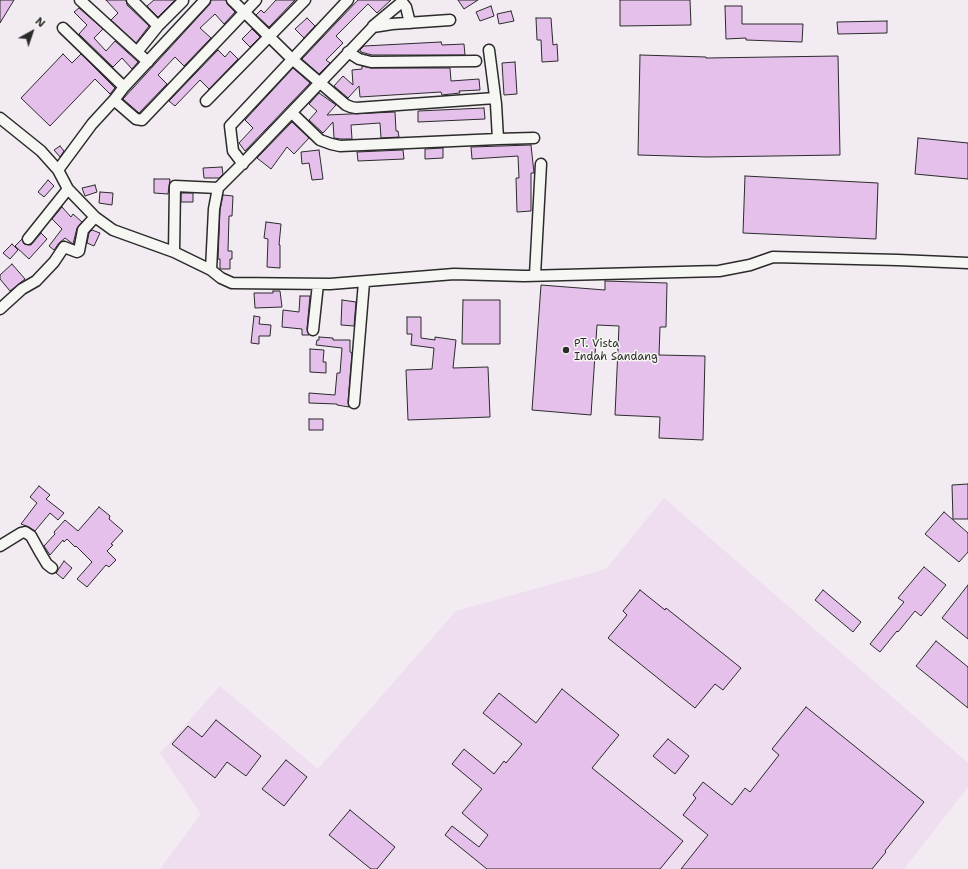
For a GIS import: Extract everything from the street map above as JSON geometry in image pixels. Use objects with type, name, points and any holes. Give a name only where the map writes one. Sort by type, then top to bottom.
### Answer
[{"type":"street","points":[[80,0],[148,62]]},
{"type":"street","points":[[132,0],[158,26]]},
{"type":"street","points":[[58,170],[92,124],[124,87],[206,0]]},
{"type":"street","points":[[232,0],[292,59],[346,105],[356,108],[495,98]]},
{"type":"street","points":[[114,100],[136,119],[142,120],[256,0]]},
{"type":"street","points":[[206,100],[305,0]]},
{"type":"street","points":[[243,164],[233,152],[230,126],[348,0]]},
{"type":"street","points":[[137,52],[158,26],[182,1],[194,12]]},
{"type":"street","points":[[211,270],[214,209],[218,188],[292,113],[348,52],[402,1],[406,7],[410,23]]},
{"type":"street","points":[[373,27],[392,24],[450,20]]},
{"type":"street","points":[[63,28],[124,87]]},
{"type":"street","points":[[489,50],[498,139]]},
{"type":"street","points":[[348,52],[359,59],[371,62],[476,61]]},
{"type":"street","points":[[292,113],[320,140],[340,146],[534,138]]},
{"type":"street","points":[[0,118],[41,150],[58,170],[68,189],[95,217],[113,230],[174,252],[211,270],[221,278],[232,283],[318,284],[364,282],[454,274],[534,276],[719,271],[750,265],[773,257],[968,263]]},
{"type":"street","points":[[534,276],[541,164]]},
{"type":"street","points":[[174,252],[175,186],[218,188]]},
{"type":"street","points":[[28,239],[68,189]]},
{"type":"street","points":[[0,309],[22,289],[36,281],[54,262],[64,247],[77,252],[79,251],[83,230],[95,217]]},
{"type":"street","points":[[354,403],[364,282]]},
{"type":"street","points":[[313,330],[318,284]]},
{"type":"street","points":[[0,546],[22,532],[25,532],[31,536],[41,554],[52,568]]},
{"type":"shaded area","points":[[664,498],[968,763],[968,787],[904,869],[160,869],[201,814],[160,753],[220,686],[318,769],[456,611],[606,569]]},
{"type":"building","points":[[0,0],[14,0],[0,23]]},
{"type":"building","points":[[106,0],[126,0],[127,5],[149,26],[136,43],[111,20],[118,13]]},
{"type":"building","points":[[154,0],[175,0],[158,17],[147,6]]},
{"type":"building","points":[[211,0],[226,0],[227,4],[235,12],[224,24],[215,14],[200,28],[211,38],[184,66],[175,57],[158,75],[167,84],[139,113],[123,99],[210,4]]},
{"type":"building","points":[[276,0],[295,0],[269,27],[256,15],[261,10],[264,13]]},
{"type":"building","points":[[358,0],[391,0],[377,13],[368,4],[336,36],[343,43],[326,60],[330,63],[319,74],[302,59]]},
{"type":"building","points":[[458,0],[478,0],[464,9]]},
{"type":"building","points":[[620,0],[690,0],[691,25],[620,26]]},
{"type":"building","points":[[491,6],[494,16],[480,21],[476,12]]},
{"type":"building","points":[[725,6],[742,6],[742,24],[803,24],[802,42],[746,40],[746,38],[726,39]]},
{"type":"building","points":[[79,8],[103,29],[94,38],[106,51],[115,41],[138,62],[132,69],[122,58],[113,67],[79,34],[87,25],[74,12]]},
{"type":"building","points":[[511,11],[514,21],[499,24],[497,14]]},
{"type":"building","points":[[307,18],[315,26],[304,38],[295,29]]},
{"type":"building","points":[[536,18],[551,18],[553,45],[557,44],[558,61],[542,62],[541,40],[537,40]]},
{"type":"building","points":[[887,21],[887,33],[838,34],[837,22]]},
{"type":"building","points":[[252,29],[260,37],[250,47],[242,39]]},
{"type":"building","points":[[441,42],[442,45],[464,44],[465,55],[372,55],[361,52],[360,50],[364,46]]},
{"type":"building","points":[[218,50],[225,57],[230,51],[238,59],[209,89],[200,80],[175,106],[169,101]]},
{"type":"building","points":[[63,54],[72,63],[81,54],[115,88],[110,94],[95,79],[50,126],[21,98]]},
{"type":"building","points":[[640,55],[706,58],[838,56],[840,155],[707,157],[638,155]]},
{"type":"building","points":[[515,62],[517,94],[504,95],[502,63]]},
{"type":"building","points":[[362,66],[371,68],[450,68],[451,81],[479,79],[480,90],[459,91],[460,93],[442,95],[441,92],[360,97],[359,86],[348,98],[334,86],[343,76],[353,85],[352,70],[362,69]]},
{"type":"building","points":[[293,68],[310,83],[245,151],[239,143],[253,128],[245,120]]},
{"type":"building","points":[[319,93],[336,105],[327,115],[395,112],[396,131],[398,131],[399,137],[381,138],[380,123],[351,125],[352,139],[334,138],[333,122],[323,133],[309,120],[317,111],[309,104]]},
{"type":"building","points":[[484,108],[485,119],[418,122],[418,111]]},
{"type":"building","points":[[292,122],[309,138],[294,154],[287,147],[271,169],[257,158]]},
{"type":"building","points":[[918,138],[968,143],[968,179],[915,174]]},
{"type":"building","points":[[531,145],[534,173],[531,173],[531,211],[517,212],[516,178],[519,178],[518,156],[472,159],[471,147]]},
{"type":"building","points":[[60,146],[64,151],[60,157],[54,150]]},
{"type":"building","points":[[443,148],[443,158],[425,159],[425,149]]},
{"type":"building","points":[[319,150],[323,179],[312,180],[309,163],[302,164],[301,152]]},
{"type":"building","points":[[403,150],[404,159],[358,161],[357,152]]},
{"type":"building","points":[[222,167],[223,174],[219,178],[204,178],[203,168]]},
{"type":"building","points":[[745,176],[878,183],[876,239],[743,233]]},
{"type":"building","points":[[154,179],[170,179],[168,194],[154,193]]},
{"type":"building","points":[[48,180],[54,186],[44,197],[38,192]]},
{"type":"building","points":[[95,185],[97,192],[85,196],[82,188]]},
{"type":"building","points":[[100,192],[113,193],[112,205],[99,203]]},
{"type":"building","points":[[181,193],[193,193],[193,202],[181,202]]},
{"type":"building","points":[[223,195],[233,196],[232,216],[229,216],[228,251],[232,251],[230,269],[220,269],[220,259],[218,259],[220,210]]},
{"type":"building","points":[[62,207],[71,217],[73,214],[82,222],[77,228],[73,244],[65,238],[54,250],[49,246],[62,229],[52,219]]},
{"type":"building","points":[[266,222],[281,224],[279,245],[280,268],[267,267],[268,239],[264,238]]},
{"type":"building","points":[[92,230],[100,233],[94,246],[87,243],[89,233]]},
{"type":"building","points":[[41,233],[47,239],[29,259],[15,246],[22,239],[24,244],[31,245]]},
{"type":"building","points":[[12,244],[18,250],[10,259],[3,253]]},
{"type":"building","points":[[12,264],[25,279],[10,291],[0,279],[0,275]]},
{"type":"building","points":[[605,281],[667,283],[666,327],[660,327],[659,355],[705,356],[703,440],[659,438],[660,417],[615,415],[619,326],[597,325],[591,415],[532,410],[541,285],[605,290]]},
{"type":"building","points":[[273,291],[280,291],[282,307],[255,308],[254,293],[273,293]]},
{"type":"building","points":[[300,296],[310,296],[307,329],[309,335],[302,335],[302,329],[282,327],[283,310],[299,312]]},
{"type":"building","points":[[342,300],[356,302],[354,326],[341,325]]},
{"type":"building","points":[[463,300],[500,300],[500,344],[462,344]]},
{"type":"building","points":[[254,316],[260,317],[259,324],[271,325],[270,336],[259,336],[259,344],[251,343]]},
{"type":"building","points":[[407,317],[421,317],[421,338],[435,340],[435,337],[456,340],[453,368],[488,367],[490,417],[408,420],[406,370],[432,369],[434,348],[411,345],[412,334],[407,334]]},
{"type":"building","points":[[319,337],[333,338],[333,340],[350,340],[350,352],[352,353],[348,402],[349,407],[337,404],[309,403],[309,393],[335,395],[337,373],[340,373],[342,348],[316,345]]},
{"type":"building","points":[[310,349],[324,350],[323,362],[326,362],[326,373],[310,372]]},
{"type":"building","points":[[309,419],[323,419],[323,430],[309,430]]},
{"type":"building","points":[[968,484],[968,519],[953,519],[952,485]]},
{"type":"building","points":[[39,486],[50,495],[46,499],[64,513],[58,520],[50,513],[35,531],[21,524],[37,503],[30,497]]},
{"type":"building","points":[[99,507],[110,516],[109,519],[123,531],[111,544],[113,545],[107,551],[116,560],[109,567],[106,565],[87,587],[77,579],[92,562],[76,546],[75,547],[67,539],[64,542],[63,540],[50,555],[44,546],[65,520],[78,531]]},
{"type":"building","points":[[944,512],[968,533],[968,552],[959,562],[925,534]]},
{"type":"building","points":[[64,561],[72,568],[63,579],[56,573]]},
{"type":"building","points":[[924,567],[946,585],[921,616],[915,611],[880,652],[870,644],[904,602],[898,598]]},
{"type":"building","points":[[968,585],[968,639],[942,618]]},
{"type":"building","points":[[640,590],[665,610],[666,608],[741,668],[723,690],[715,684],[695,708],[608,638],[627,615],[623,611]]},
{"type":"building","points":[[823,590],[861,622],[853,632],[815,600]]},
{"type":"building","points":[[936,641],[968,667],[968,708],[916,666]]},
{"type":"building","points":[[562,689],[619,735],[592,768],[683,841],[660,869],[487,869],[445,835],[452,826],[479,847],[488,835],[462,813],[482,789],[452,764],[464,749],[494,774],[504,761],[506,763],[522,744],[483,713],[499,693],[536,723]]},
{"type":"building","points":[[806,707],[924,802],[885,851],[886,852],[872,869],[681,869],[708,835],[683,815],[696,798],[693,795],[703,782],[732,805],[745,788],[750,792],[779,755],[772,749]]},
{"type":"building","points":[[216,720],[261,756],[246,776],[227,762],[215,778],[172,744],[188,726],[202,737]]},
{"type":"building","points":[[668,739],[689,756],[675,774],[653,756]]},
{"type":"building","points":[[286,760],[307,777],[284,806],[262,789]]},
{"type":"building","points":[[350,810],[395,847],[377,869],[371,869],[329,835]]},
{"type":"place","name":"PT. Vista Indah Sandang","points":[[566,350]]}]
